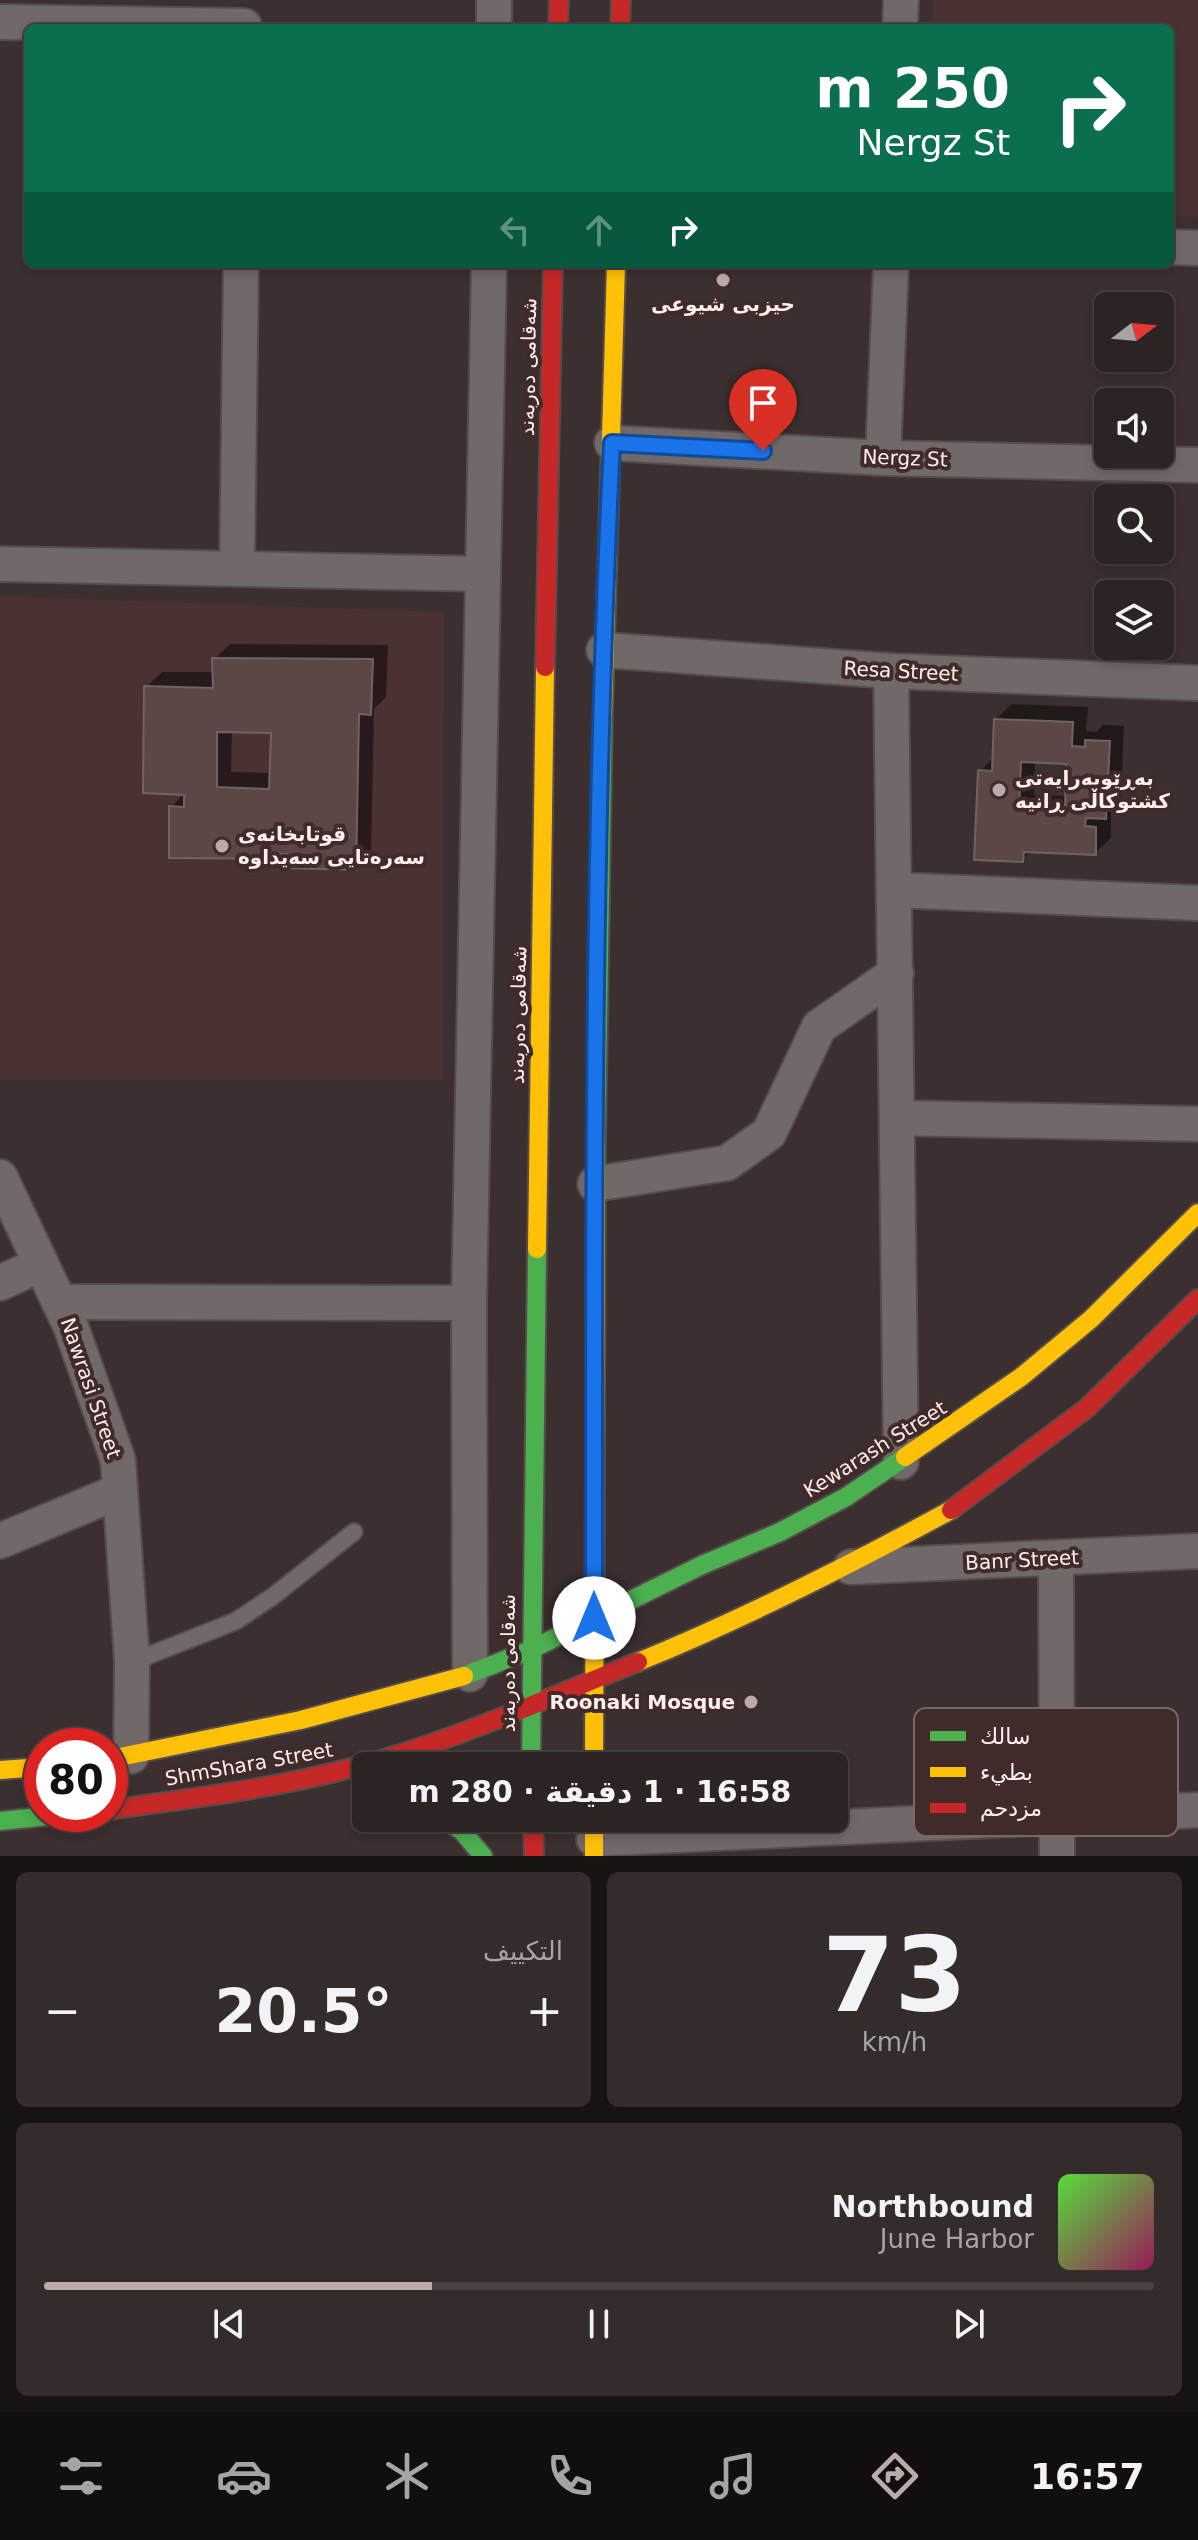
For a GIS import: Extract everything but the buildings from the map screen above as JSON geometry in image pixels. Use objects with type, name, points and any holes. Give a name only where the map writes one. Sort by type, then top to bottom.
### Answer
[{"type":"main road","points":[[558,24],[559,0]]},
{"type":"main road","points":[[620,24],[621,0]]},
{"type":"main road","name":"شەقامی دەربەند","points":[[531,1752],[528,1651],[536,1388],[543,681],[553,268]]},
{"type":"main road","points":[[594,1752],[595,1184],[604,650],[616,268]]},
{"type":"main road","name":"Kewarash Street","points":[[528,1651],[780,1532],[846,1497],[901,1462],[1021,1377],[1079,1329],[1198,1213]]},
{"type":"main road","points":[[530,1705],[714,1631],[846,1567],[954,1508],[1087,1408],[1198,1299]]},
{"type":"main road","name":"ShmShara Street","points":[[128,1757],[301,1720],[470,1674],[528,1651]]},
{"type":"main road","name":"ShmShara Street","points":[[128,1807],[283,1784],[437,1742],[530,1705]]},
{"type":"main road","points":[[0,1770],[24,1768]]},
{"type":"main road","points":[[283,1784],[352,1787]]},
{"type":"main road","points":[[0,1821],[24,1818]]},
{"type":"main road","points":[[463,1832],[483,1856]]},
{"type":"main road","points":[[533,1832],[534,1856]]},
{"type":"street","points":[[494,0],[494,24]]},
{"type":"street","points":[[900,24],[901,0]]},
{"type":"street","points":[[0,22],[48,11],[245,18]]},
{"type":"street","points":[[1174,247],[1198,248]]},
{"type":"street","points":[[237,569],[241,268]]},
{"type":"street","points":[[470,1674],[469,1303],[489,268]]},
{"type":"street","points":[[883,458],[891,268]]},
{"type":"street","name":"Nergz St","points":[[612,443],[883,458],[1198,465]]},
{"type":"street","points":[[0,564],[483,574]]},
{"type":"street","name":"Resa Street","points":[[604,650],[891,671],[1198,683]]},
{"type":"street","points":[[891,671],[901,1462]]},
{"type":"street","points":[[894,890],[1198,903]]},
{"type":"street","points":[[595,1184],[727,1163],[759,1141],[769,1133],[819,1027],[896,973]]},
{"type":"street","points":[[898,1118],[1198,1124]]},
{"type":"street","name":"Nawrasi Street","points":[[0,1177],[59,1302],[118,1460],[132,1662],[124,1728]]},
{"type":"street","points":[[0,1283],[41,1264]]},
{"type":"street","points":[[59,1302],[469,1303]]},
{"type":"street","points":[[0,1541],[120,1491]]},
{"type":"street","name":"Banr Street","points":[[846,1567],[1198,1551]]},
{"type":"street","points":[[1056,1558],[1057,1708]]},
{"type":"street","points":[[1178,1811],[1198,1810]]},
{"type":"street","points":[[594,1838],[914,1823]]},
{"type":"lane","points":[[132,1662],[236,1621],[354,1532]]},
{"type":"shaded area","points":[[933,0],[1198,0],[1198,217],[1174,216],[1174,24],[932,24]]},
{"type":"shaded area","name":"قوتابخانەی سەرەتایی سەیداوە","points":[[0,596],[444,612],[443,1080],[0,1080]]},
{"type":"traffic: fast","points":[[596,1140],[603,713]]},
{"type":"traffic: fast","points":[[531,1752],[537,1249]]},
{"type":"traffic: fast","points":[[464,1676],[528,1651],[702,1565],[780,1532],[846,1497],[905,1457]]},
{"type":"traffic: fast","points":[[0,1821],[24,1818]]},
{"type":"traffic: fast","points":[[463,1832],[483,1856]]},
{"type":"traffic: slow","points":[[603,713],[616,268]]},
{"type":"traffic: slow","points":[[537,1249],[545,667]]},
{"type":"traffic: slow","points":[[594,1752],[596,1140]]},
{"type":"traffic: slow","points":[[905,1457],[1021,1377],[1091,1319],[1198,1213]]},
{"type":"traffic: slow","points":[[638,1662],[718,1628],[951,1510]]},
{"type":"traffic: slow","points":[[128,1755],[301,1720],[464,1676]]},
{"type":"traffic: slow","points":[[0,1770],[24,1768]]},
{"type":"traffic: slow","points":[[594,1832],[594,1856]]},
{"type":"traffic: jam","points":[[558,24],[559,0]]},
{"type":"traffic: jam","points":[[620,24],[621,0]]},
{"type":"traffic: jam","points":[[545,667],[553,268]]},
{"type":"traffic: jam","points":[[951,1510],[1087,1408],[1198,1299]]},
{"type":"traffic: jam","points":[[128,1807],[291,1782],[388,1758],[461,1733],[638,1662]]},
{"type":"traffic: jam","points":[[533,1832],[534,1856]]},
{"type":"place","name":"حیزبی شیوعی","points":[[723,280]]},
{"type":"place","name":"بەڕێوبەرایەتی کشتوکاڵی ڕانیە","points":[[999,790]]},
{"type":"place","name":"قوتابخانەی سەرەتایی سەیداوە","points":[[222,846]]},
{"type":"place","name":"Roonaki Mosque","points":[[751,1702]]},
{"type":"route","points":[[594,1618],[595,1184],[604,650],[612,443],[763,451]]}]
